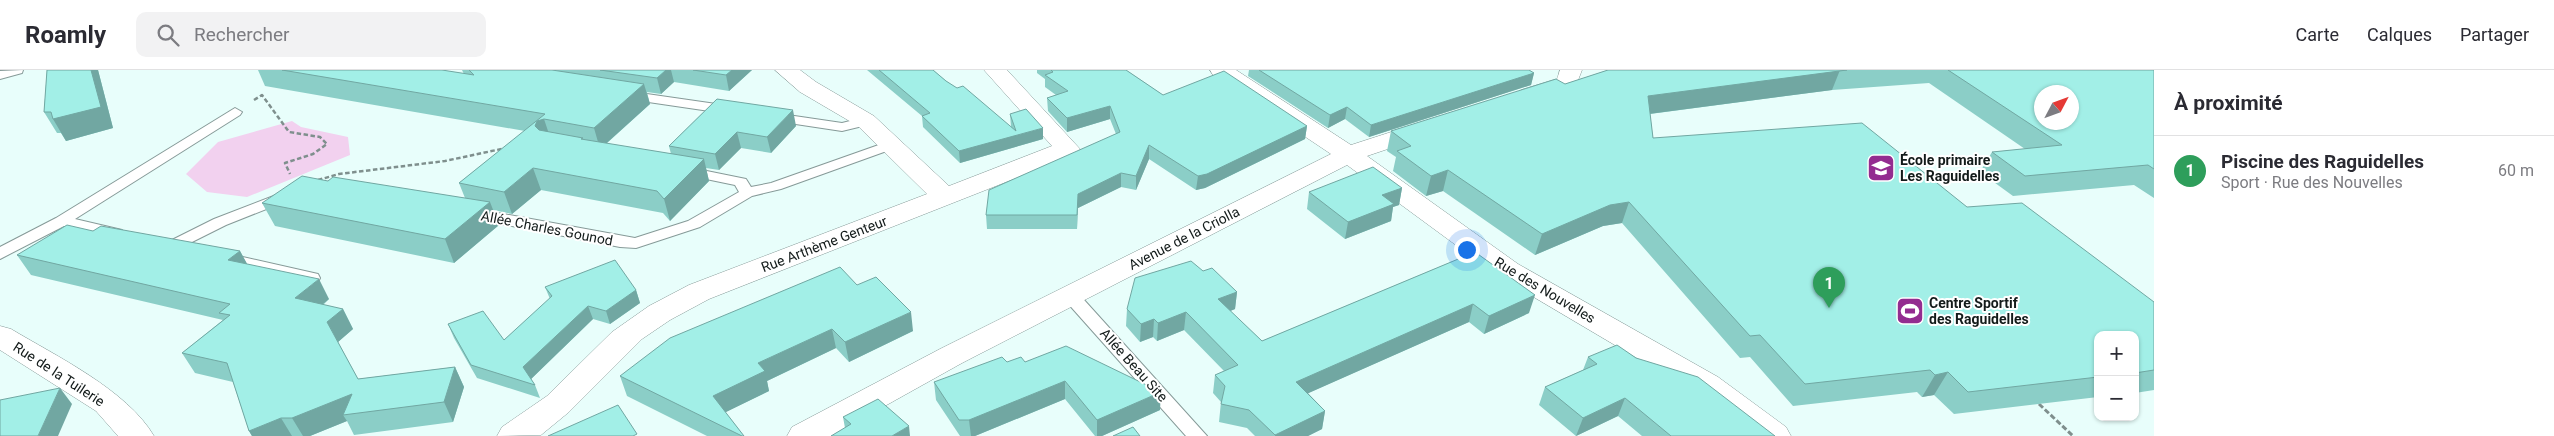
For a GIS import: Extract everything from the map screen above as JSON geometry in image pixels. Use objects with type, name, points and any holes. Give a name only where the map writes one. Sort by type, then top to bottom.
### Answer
[{"type":"street","points":[[786,70],[808,87],[866,121],[945,197]]},
{"type":"street","name":"Rue Arthème Genteur","points":[[514,436],[523,431],[571,392],[623,340],[644,322],[698,292],[1068,149],[995,70]]},
{"type":"street","name":"Rue des Nouvelles","points":[[1221,70],[1349,155],[1508,270],[1707,385],[1774,436]]},
{"type":"street","points":[[1501,104],[1567,83],[1571,70]]},
{"type":"street","name":"Avenue de la Criolla","points":[[804,436],[950,356],[1070,294],[1349,155],[1368,146],[1444,122]]},
{"type":"street","name":"Rue de la Tuilerie","points":[[0,336],[107,403],[137,436]]},
{"type":"lane","points":[[0,74],[17,70]]},
{"type":"lane","points":[[609,92],[745,112]]},
{"type":"lane","points":[[0,254],[62,221],[235,112]]},
{"type":"lane","points":[[764,115],[842,127],[866,121]]},
{"type":"lane","name":"Allée Charles Gounod","points":[[458,210],[620,242],[636,243],[694,224],[747,193],[776,186],[890,145]]},
{"type":"lane","points":[[674,168],[741,182],[747,193]]},
{"type":"lane","points":[[172,246],[220,222],[298,189]]},
{"type":"lane","points":[[62,221],[135,238]]},
{"type":"lane","points":[[153,242],[312,278]]},
{"type":"lane","name":"Allée Beau Site","points":[[1070,294],[1197,436]]},
{"type":"path","points":[[235,112],[262,95],[290,132],[320,137],[327,144],[313,154],[285,163],[298,189],[339,174],[445,161],[508,148]]},
{"type":"path","points":[[2039,404],[2073,436]]},
{"type":"shaded area","points":[[292,121],[301,127],[348,137],[350,155],[247,197],[207,192],[186,174],[218,142]]},
{"type":"building","points":[[47,70],[91,70],[101,107],[53,119],[51,112],[44,112]]},
{"type":"building","points":[[282,70],[442,70],[474,75],[469,70],[552,70],[644,84],[594,128],[544,119],[537,121],[535,126],[539,130],[583,138],[581,139],[704,159],[664,199],[657,191],[533,168],[504,192],[459,183],[545,114]]},
{"type":"building","points":[[600,70],[666,70],[657,78]]},
{"type":"building","points":[[693,70],[732,70],[726,75]]},
{"type":"building","points":[[879,70],[933,70],[957,88],[963,86],[1016,131],[1010,114],[1026,109],[1043,128],[959,151],[922,116],[930,113]]},
{"type":"building","points":[[1051,70],[1126,70],[1163,95],[1224,71],[1307,126],[1207,174],[1198,176],[1149,145],[1136,176],[1121,173],[1078,194],[1077,215],[986,215],[989,190],[1120,132],[1110,106],[1067,118],[1047,98],[1068,91],[1045,75],[1053,72]]},
{"type":"building","points":[[1259,70],[1529,70],[1534,73],[1371,125],[1347,107],[1330,115]]},
{"type":"building","points":[[1608,70],[1847,70],[1648,96],[1653,138],[1862,123],[1967,207],[2022,203],[2154,302],[2154,370],[2139,372],[2139,331],[2094,331],[2094,377],[1968,392],[1948,372],[1935,375],[1930,370],[1805,384],[1760,335],[1750,336],[1629,202],[1610,205],[1542,234],[1448,170],[1431,176],[1397,151],[1411,146],[1391,131],[1556,79],[1565,84]]},
{"type":"building","points":[[1948,70],[2154,70],[2154,169],[2148,165],[2025,176],[1992,152],[2062,145],[2039,130],[2079,130],[2079,85],[2034,85],[2034,127]]},
{"type":"building","points":[[717,99],[793,110],[767,137],[737,132],[715,154],[669,146]]},
{"type":"building","points":[[1373,167],[1402,188],[1382,195],[1394,204],[1348,222],[1309,192]]},
{"type":"building","points":[[302,176],[328,181],[333,177],[490,202],[445,239],[262,203]]},
{"type":"building","points":[[67,225],[93,231],[101,226],[240,251],[228,260],[319,279],[295,298],[343,309],[327,322],[358,379],[455,367],[444,402],[343,415],[352,394],[292,418],[281,418],[249,431],[227,363],[182,353],[230,315],[219,313],[230,304],[17,255]]},
{"type":"building","points":[[1475,252],[1535,295],[1489,316],[1473,304],[1296,382],[1325,411],[1275,435],[1249,410],[1221,404],[1225,386],[1215,375],[1238,365],[1186,312],[1158,323],[1154,319],[1141,324],[1127,309],[1135,278],[1191,261],[1203,271],[1212,268],[1237,292],[1218,299],[1262,341]]},
{"type":"building","points":[[615,260],[636,290],[606,311],[588,306],[523,367],[535,385],[471,365],[448,324],[483,311],[504,340],[552,296],[545,287]]},
{"type":"building","points":[[840,267],[857,285],[876,277],[911,312],[845,342],[832,329],[758,363],[765,371],[713,396],[744,436],[620,376],[670,338]]},
{"type":"building","points":[[1617,345],[1636,358],[1698,377],[1775,436],[1671,436],[1625,398],[1583,418],[1545,387],[1597,364],[1588,357]]},
{"type":"building","points":[[1066,346],[1161,392],[1097,420],[1065,381],[969,420],[959,420],[934,382],[1002,357],[1007,362],[1021,357],[1025,362]]},
{"type":"building","points":[[60,388],[38,436],[0,436],[0,400]]},
{"type":"building","points":[[878,399],[909,426],[892,436],[831,436],[851,424],[843,417]]},
{"type":"building","points":[[618,405],[637,434],[633,436],[548,436]]},
{"type":"building","points":[[1133,427],[1140,436],[1113,436]]},
{"type":"place","name":"École primaire Les Raguidelles","points":[[1881,168]]},
{"type":"place","name":"Piscine des Raguidelles","points":[[1829,308]]},
{"type":"place","name":"Centre Sportif des Raguidelles","points":[[1910,311]]}]
